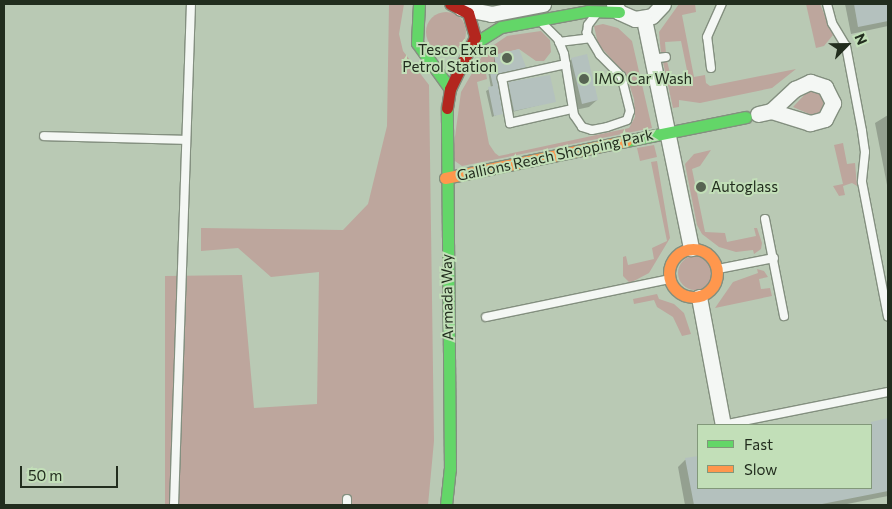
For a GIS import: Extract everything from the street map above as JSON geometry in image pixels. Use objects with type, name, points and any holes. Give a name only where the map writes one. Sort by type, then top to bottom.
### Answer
[{"type":"street","points":[[419,4],[416,25],[418,44],[450,89]]},
{"type":"street","points":[[416,25],[427,9],[440,4]]},
{"type":"street","points":[[455,5],[491,14],[543,4]]},
{"type":"street","points":[[472,46],[490,32],[537,20],[611,8],[635,19],[644,19],[652,16],[662,4]]},
{"type":"street","points":[[455,5],[472,20],[472,46]]},
{"type":"street","name":"Gallions Reach Shopping Park","points":[[644,19],[659,58],[666,132],[691,248]]},
{"type":"street","name":"Armada Way","points":[[446,505],[450,469],[445,178],[450,89],[464,56],[472,46]]},
{"type":"street","points":[[429,58],[440,62],[453,62],[464,56]]},
{"type":"street","name":"Gallions Reach Shopping Park","points":[[445,178],[758,114]]},
{"type":"street","points":[[691,248],[711,256],[718,269],[712,290],[699,297],[684,296],[670,279],[673,259],[691,248]]},
{"type":"street","points":[[699,297],[723,424]]},
{"type":"lane","points":[[174,505],[191,4]]},
{"type":"lane","points":[[711,68],[707,37],[722,4]]},
{"type":"lane","points":[[827,4],[832,23],[846,46],[859,112],[865,152],[862,182],[888,317]]},
{"type":"lane","points":[[537,20],[550,27],[559,42],[566,64],[572,109],[582,127],[592,130],[619,125],[627,120],[630,112],[621,76],[600,55],[590,38],[588,25],[611,8]]},
{"type":"lane","points":[[559,42],[590,38]]},
{"type":"lane","points":[[566,64],[502,78],[510,123],[572,109]]},
{"type":"lane","points":[[44,136],[186,140]]},
{"type":"lane","points":[[765,219],[784,316]]},
{"type":"lane","points":[[718,269],[774,258]]},
{"type":"lane","points":[[486,318],[670,279]]},
{"type":"lane","points":[[728,424],[888,392]]},
{"type":"shaded area","points":[[389,4],[404,4],[399,34],[403,51],[429,85],[434,441],[428,505],[165,505],[165,276],[242,275],[254,408],[317,404],[319,272],[271,277],[238,248],[201,251],[201,228],[343,230],[368,204],[387,126]]},
{"type":"shaded area","points":[[679,4],[695,4],[696,12],[682,15],[694,77],[705,75],[706,83],[710,86],[796,69],[772,88],[700,103],[679,100],[679,107],[673,108],[663,62],[667,61],[673,85],[685,84],[689,80],[681,41],[665,42],[666,54],[661,54],[659,32]]},
{"type":"shaded area","points":[[806,4],[820,4],[833,35],[824,46],[816,48]]},
{"type":"shaded area","points":[[450,12],[457,15],[463,21],[466,32],[465,40],[457,49],[450,52],[442,52],[435,49],[427,40],[426,28],[429,21],[438,13]]},
{"type":"shaded area","points":[[603,24],[618,28],[632,41],[652,128],[462,166],[452,159],[461,92],[485,51],[507,36],[541,31],[550,40],[551,52],[544,61],[536,61],[519,49],[494,55],[496,66],[485,68],[487,79],[477,82],[489,144],[495,153],[499,156],[629,128],[635,117],[634,99],[626,75],[598,44],[594,26]]},
{"type":"shaded area","points":[[809,90],[817,91],[824,97],[822,112],[814,116],[793,107]]},
{"type":"shaded area","points":[[843,143],[847,164],[855,163],[857,186],[852,183],[843,186],[845,195],[839,196],[833,186],[843,184],[834,145]]},
{"type":"shaded area","points":[[654,145],[657,157],[640,161],[637,148]]},
{"type":"shaded area","points":[[711,150],[700,166],[692,169],[705,232],[725,233],[727,242],[756,236],[754,228],[757,228],[762,243],[761,249],[754,254],[753,250],[736,252],[719,247],[702,234],[697,225],[685,164],[694,154]]},
{"type":"shaded area","points":[[657,161],[670,238],[649,273],[630,283],[623,276],[623,257],[626,256],[628,265],[654,259],[652,248],[667,241],[651,162]]},
{"type":"shaded area","points":[[695,256],[707,261],[712,273],[707,285],[695,290],[683,285],[678,273],[683,261]]},
{"type":"shaded area","points":[[757,269],[764,271],[768,277],[759,279],[761,289],[770,288],[772,296],[715,308],[733,282],[758,273]]},
{"type":"shaded area","points":[[657,294],[659,299],[674,304],[684,313],[691,334],[682,336],[673,317],[657,307],[654,300],[634,304],[633,299]]},
{"type":"building","points":[[854,4],[888,4],[888,21],[858,27]]},
{"type":"building","points":[[519,49],[526,67],[497,76],[503,114],[494,116],[488,87],[493,86],[489,68],[496,66],[494,55]]},
{"type":"building","name":"IMO Car Wash","points":[[587,54],[598,100],[582,104],[571,58]]},
{"type":"building","points":[[550,75],[556,102],[514,111],[508,82]]},
{"type":"building","points":[[888,418],[888,491],[817,505],[694,505],[685,458],[697,456],[697,489],[872,489],[871,422]]},
{"type":"traffic: fast","points":[[419,4],[417,43],[450,89]]},
{"type":"traffic: fast","points":[[472,45],[501,27],[588,11],[619,12]]},
{"type":"traffic: fast","points":[[446,505],[450,469],[447,108]]},
{"type":"traffic: fast","points":[[626,141],[746,117]]},
{"type":"traffic: slow","points":[[445,178],[626,141]]},
{"type":"traffic: slow","points":[[688,249],[698,249],[707,253],[713,259],[716,264],[717,273],[716,282],[707,293],[698,297],[688,297],[679,293],[673,287],[669,278],[669,268],[673,259],[679,253],[688,249]]},
{"type":"traffic: jam","points":[[447,108],[450,89],[475,37],[468,13],[450,4]]},
{"type":"place","name":"Tesco Extra Petrol Station","points":[[507,58]]},
{"type":"place","name":"IMO Car Wash","points":[[584,79]]},
{"type":"place","name":"Autoglass","points":[[701,187]]}]
